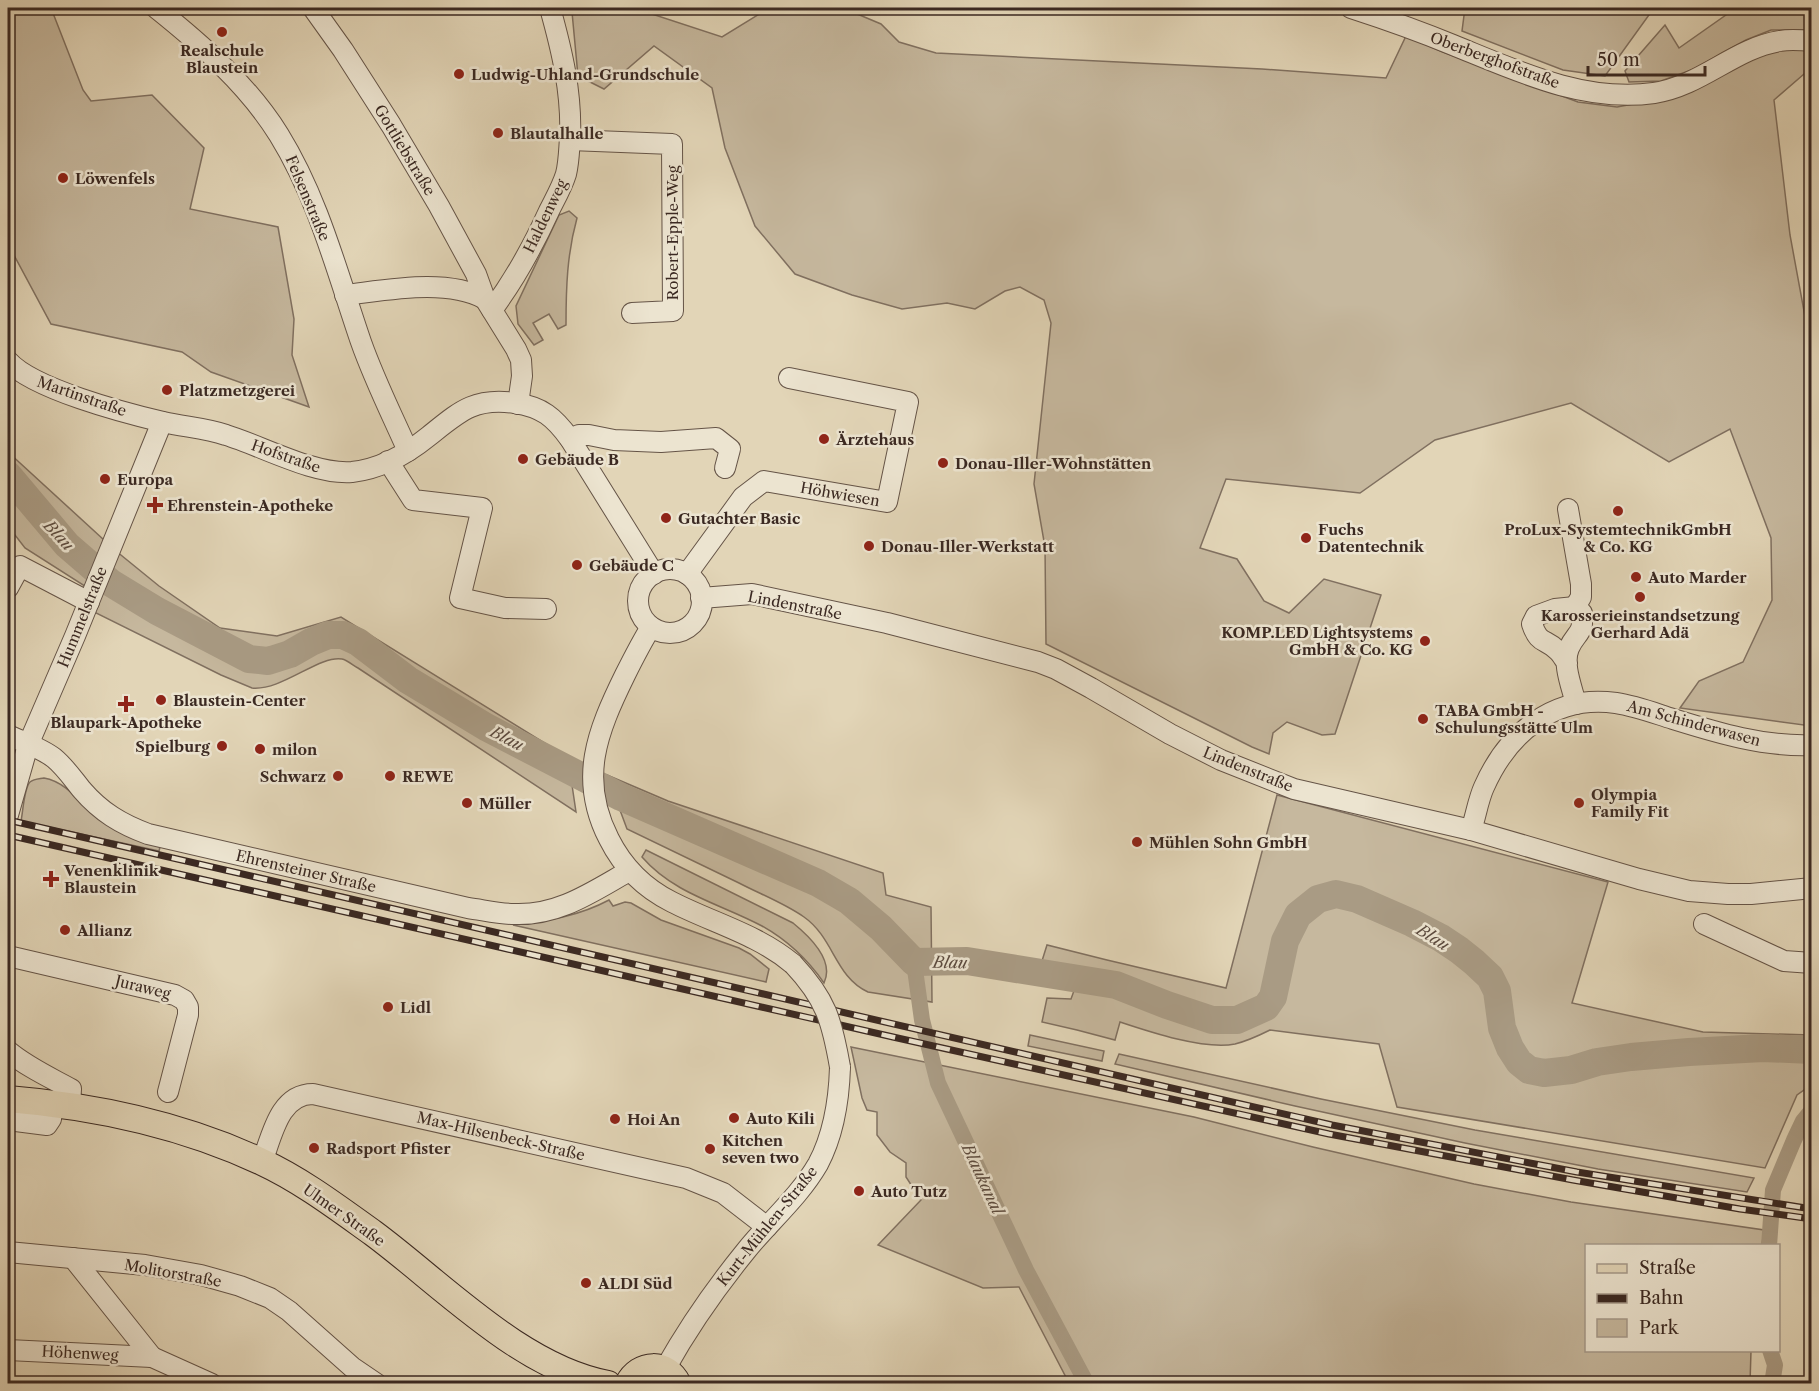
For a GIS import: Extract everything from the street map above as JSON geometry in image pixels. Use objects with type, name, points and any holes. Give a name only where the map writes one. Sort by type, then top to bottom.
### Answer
[{"type":"main road","name":"Ulmer Straße","points":[[8,1099],[61,1105],[125,1117],[265,1156],[288,1176],[365,1228],[504,1336],[564,1376],[608,1383]]},
{"type":"main road","points":[[628,1383],[632,1376],[642,1369],[654,1366],[672,1376]]},
{"type":"street","name":"Felsenstraße","points":[[156,8],[201,46],[233,78],[278,133],[303,180],[345,295]]},
{"type":"street","name":"Gottliebstraße","points":[[313,8],[391,125],[439,206],[476,274],[489,304]]},
{"type":"street","name":"Haldenweg","points":[[489,304],[509,287],[566,174],[571,124],[569,88],[563,51],[550,8]]},
{"type":"street","name":"Oberberghofstraße","points":[[1350,8],[1384,18],[1541,80],[1586,92],[1611,94],[1657,93],[1703,76],[1747,51],[1765,44],[1780,40],[1812,41]]},
{"type":"street","name":"Robert-Epple-Weg","points":[[570,141],[672,144],[673,311],[632,313]]},
{"type":"street","points":[[408,451],[362,345],[345,295],[411,288],[442,288],[476,293],[489,304],[521,360],[521,390],[518,404],[538,409],[557,422],[654,573]]},
{"type":"street","name":"Martinstraße","points":[[8,361],[28,377],[48,386],[162,422]]},
{"type":"street","name":"Höhwiesen","points":[[687,574],[743,497],[764,481],[887,502],[908,402],[789,378]]},
{"type":"street","name":"Hofstraße","points":[[162,422],[224,434],[313,466],[352,472],[371,468],[408,451],[461,411],[480,404],[498,401],[518,404]]},
{"type":"street","name":"Hummelstraße","points":[[8,815],[28,745],[162,422]]},
{"type":"street","points":[[570,439],[579,435],[614,440],[661,442],[716,438],[730,448],[725,468]]},
{"type":"street","points":[[388,461],[413,500],[482,508],[460,598],[505,608],[546,609]]},
{"type":"street","points":[[1568,509],[1581,584],[1581,597],[1575,607]]},
{"type":"street","points":[[8,588],[20,567],[91,595]]},
{"type":"street","points":[[665,570],[676,570],[687,574],[699,588],[702,598],[697,618],[690,626],[671,633],[660,632],[651,627],[643,620],[639,610],[640,589],[646,580],[654,573],[665,570]]},
{"type":"street","name":"Lindenstraße","points":[[702,598],[752,594],[887,623],[1038,662],[1091,688],[1196,748],[1293,789],[1472,830],[1639,879],[1689,891],[1751,894],[1812,888]]},
{"type":"street","points":[[1567,663],[1558,650],[1545,643],[1536,634],[1532,624],[1536,616],[1543,612],[1575,607],[1582,613],[1583,624],[1578,636],[1569,647],[1567,663],[1576,704]]},
{"type":"street","name":"Kurt-Mühlen-Straße","points":[[651,627],[614,697],[603,721],[595,749],[594,796],[601,825],[615,852],[629,871],[663,898],[754,938],[793,964],[809,982],[829,1017],[840,1067],[837,1107],[827,1146],[817,1166],[806,1182],[744,1253],[702,1308],[672,1376]]},
{"type":"street","name":"Am Schinderwasen","points":[[1472,830],[1484,788],[1502,755],[1517,736],[1552,712],[1576,704],[1616,703],[1751,740],[1777,744],[1812,745]]},
{"type":"street","name":"Ehrensteiner Straße","points":[[8,735],[56,760],[90,800],[104,813],[128,827],[148,834],[457,906],[512,915],[540,913],[580,899],[629,871]]},
{"type":"street","points":[[1704,924],[1784,961],[1812,963]]},
{"type":"street","name":"Juraweg","points":[[8,956],[175,994],[184,1000],[188,1007],[188,1015],[168,1092]]},
{"type":"street","points":[[8,1051],[31,1068],[71,1089],[47,1125],[8,1120]]},
{"type":"street","name":"Max-Hilsenbeck-Straße","points":[[265,1156],[285,1106],[298,1096],[313,1094],[686,1178],[723,1193],[767,1227]]},
{"type":"street","name":"Molitorstraße","points":[[8,1252],[145,1265],[201,1275],[240,1286],[270,1298],[289,1311],[352,1366],[377,1383]]},
{"type":"street","name":"Höhenweg","points":[[73,1258],[152,1357]]},
{"type":"street","name":"Höhenweg","points":[[8,1350],[152,1357],[212,1383]]},
{"type":"green space","points":[[8,8],[51,8],[83,90],[91,101],[152,95],[204,148],[190,209],[278,227],[294,319],[292,355],[309,407],[211,372],[182,352],[51,324],[8,244]]},
{"type":"green space","points":[[769,8],[843,8],[881,24],[899,42],[936,53],[1262,69],[1386,78],[1406,36],[1578,102],[1617,107],[1676,96],[1779,47],[1811,48],[1811,68],[1774,100],[1790,235],[1811,349],[1811,726],[1680,708],[1699,681],[1743,662],[1772,600],[1771,538],[1730,429],[1669,462],[1571,403],[1435,440],[1360,493],[1226,479],[1200,548],[1237,559],[1264,601],[1289,613],[1324,579],[1381,595],[1335,734],[1322,735],[1287,722],[1273,733],[1269,754],[1046,644],[1045,547],[1034,484],[1051,323],[1044,300],[1020,287],[1005,291],[975,309],[947,303],[902,309],[852,295],[795,274],[755,226],[725,148],[712,88],[654,46],[604,89],[578,76],[572,12],[652,14],[722,37]]},
{"type":"green space","points":[[1465,8],[1654,8],[1605,76],[1563,70],[1462,31]]},
{"type":"green space","points":[[1736,8],[1811,8],[1811,30],[1771,30],[1746,40],[1694,69],[1661,81],[1629,82],[1625,71],[1665,25],[1679,48]]},
{"type":"green space","points":[[569,211],[577,218],[568,271],[566,325],[558,329],[549,314],[533,323],[543,340],[534,345],[518,324],[516,306],[559,215]]},
{"type":"green space","points":[[8,452],[116,551],[159,586],[220,628],[277,636],[341,617],[572,760],[572,785],[576,812],[342,659],[322,662],[275,684],[252,688],[92,611],[99,595],[25,548],[8,526]]},
{"type":"green space","points":[[607,775],[668,801],[883,873],[886,895],[931,907],[932,1002],[868,992],[848,977],[822,935],[804,917],[780,903],[627,829]]},
{"type":"green space","points":[[44,778],[53,780],[68,789],[107,825],[128,836],[160,847],[159,851],[21,821],[28,785],[33,780]]},
{"type":"green space","points":[[1277,795],[1608,882],[1572,1003],[1703,1032],[1811,1035],[1811,1085],[1797,1095],[1765,1168],[1397,1107],[1379,1044],[1270,1030],[1235,1044],[1208,1044],[1177,1039],[1120,1022],[1115,1040],[1042,1022],[1047,998],[1071,999],[1075,988],[1035,983],[1047,945],[1226,988]]},
{"type":"green space","points":[[646,850],[793,923],[819,949],[826,966],[824,983],[796,951],[762,926],[668,880],[642,857]]},
{"type":"green space","points":[[609,900],[613,906],[625,902],[631,903],[661,920],[739,948],[769,969],[766,982],[513,925],[574,914]]},
{"type":"green space","points":[[1030,1035],[1104,1051],[1102,1061],[1028,1046]]},
{"type":"green space","points":[[851,1047],[1194,1117],[1474,1184],[1571,1202],[1764,1230],[1762,1244],[1585,1244],[1585,1352],[1751,1352],[1750,1383],[1069,1383],[1019,1287],[983,1288],[878,1245],[921,1200],[906,1177],[906,1163],[890,1152],[877,1135],[877,1112],[867,1110],[862,1098]]},
{"type":"green space","points":[[1119,1054],[1321,1099],[1475,1130],[1754,1178],[1747,1192],[1598,1169],[1465,1143],[1115,1064]]},
{"type":"waterway","name":"Blaukanal","points":[[8,475],[67,545],[111,583],[157,611],[249,659],[268,661],[290,654],[328,635],[343,635],[358,642],[408,680],[486,727],[621,797],[818,883],[849,901],[881,928],[914,962],[967,961],[1116,985],[1212,1020],[1237,1020],[1266,1007],[1273,997],[1285,941],[1298,915],[1318,899],[1336,894],[1357,899],[1412,923],[1441,938],[1474,962],[1490,977],[1497,991],[1502,1028],[1510,1048],[1519,1062],[1529,1070],[1544,1073],[1571,1070],[1597,1062],[1689,1052],[1763,1048],[1812,1050]]},
{"type":"waterway","name":"Blaukanal","points":[[914,962],[922,1020],[938,1083],[1026,1270],[1087,1384]]},
{"type":"waterway","name":"Blaukanal","points":[[1769,1244],[1773,1190],[1803,1121],[1812,1110]]},
{"type":"waterway","name":"Blaukanal","points":[[1771,1352],[1775,1365],[1772,1384]]},
{"type":"railway","points":[[8,820],[1332,1125],[1577,1172],[1812,1209]]},
{"type":"railway","points":[[8,835],[1329,1134],[1573,1180],[1812,1219]]},
{"type":"place","name":"Realschule Blaustein","points":[[222,32]]},
{"type":"place","name":"Ludwig-Uhland-Grundschule","points":[[459,74]]},
{"type":"place","name":"Blautalhalle","points":[[498,133]]},
{"type":"place","name":"Löwenfels","points":[[63,178]]},
{"type":"place","name":"Platzmetzgerei","points":[[167,390]]},
{"type":"place","name":"Ärztehaus","points":[[824,439]]},
{"type":"place","name":"Gebäude B","points":[[523,459]]},
{"type":"place","name":"Donau-Iller-Wohnstätten","points":[[943,463]]},
{"type":"place","name":"Europa","points":[[105,479]]},
{"type":"place","name":"Ehrenstein-Apotheke","points":[[155,505]]},
{"type":"place","name":"ProLux-SystemtechnikGmbH & Co. KG","points":[[1618,511]]},
{"type":"place","name":"Gutachter Basic","points":[[666,518]]},
{"type":"place","name":"Fuchs Datentechnik","points":[[1306,538]]},
{"type":"place","name":"Donau-Iller-Werkstatt","points":[[869,546]]},
{"type":"place","name":"Gebäude C","points":[[577,565]]},
{"type":"place","name":"Auto Marder","points":[[1636,577]]},
{"type":"place","name":"Karosserieinstandsetzung Gerhard Adä","points":[[1640,597]]},
{"type":"place","name":"KOMP.LED Lightsystems GmbH & Co. KG","points":[[1425,641]]},
{"type":"place","name":"Blaustein-Center","points":[[161,700]]},
{"type":"place","name":"Blaupark-Apotheke","points":[[126,704]]},
{"type":"place","name":"TABA GmbH - Schulungsstätte Ulm","points":[[1423,719]]},
{"type":"place","name":"Spielburg","points":[[222,746]]},
{"type":"place","name":"milon","points":[[260,749]]},
{"type":"place","name":"Schwarz","points":[[338,776]]},
{"type":"place","name":"REWE","points":[[390,776]]},
{"type":"place","name":"Müller","points":[[467,803]]},
{"type":"place","name":"Olympia Family Fit","points":[[1579,803]]},
{"type":"place","name":"Mühlen Sohn GmbH","points":[[1137,842]]},
{"type":"place","name":"Venenklinik Blaustein","points":[[51,879]]},
{"type":"place","name":"Allianz","points":[[65,930]]},
{"type":"place","name":"Lidl","points":[[388,1007]]},
{"type":"place","name":"Auto Kili","points":[[734,1118]]},
{"type":"place","name":"Hoi An","points":[[615,1119]]},
{"type":"place","name":"Radsport Pfister","points":[[314,1148]]},
{"type":"place","name":"Kitchen seven two","points":[[710,1149]]},
{"type":"place","name":"Auto Tutz","points":[[859,1191]]},
{"type":"place","name":"ALDI Süd","points":[[586,1283]]},
{"type":"water label","name":"Blau","points":[[59,535]]},
{"type":"water label","name":"Blau","points":[[507,738]]},
{"type":"water label","name":"Blau","points":[[1433,937]]},
{"type":"water label","name":"Blau","points":[[950,962]]}]
